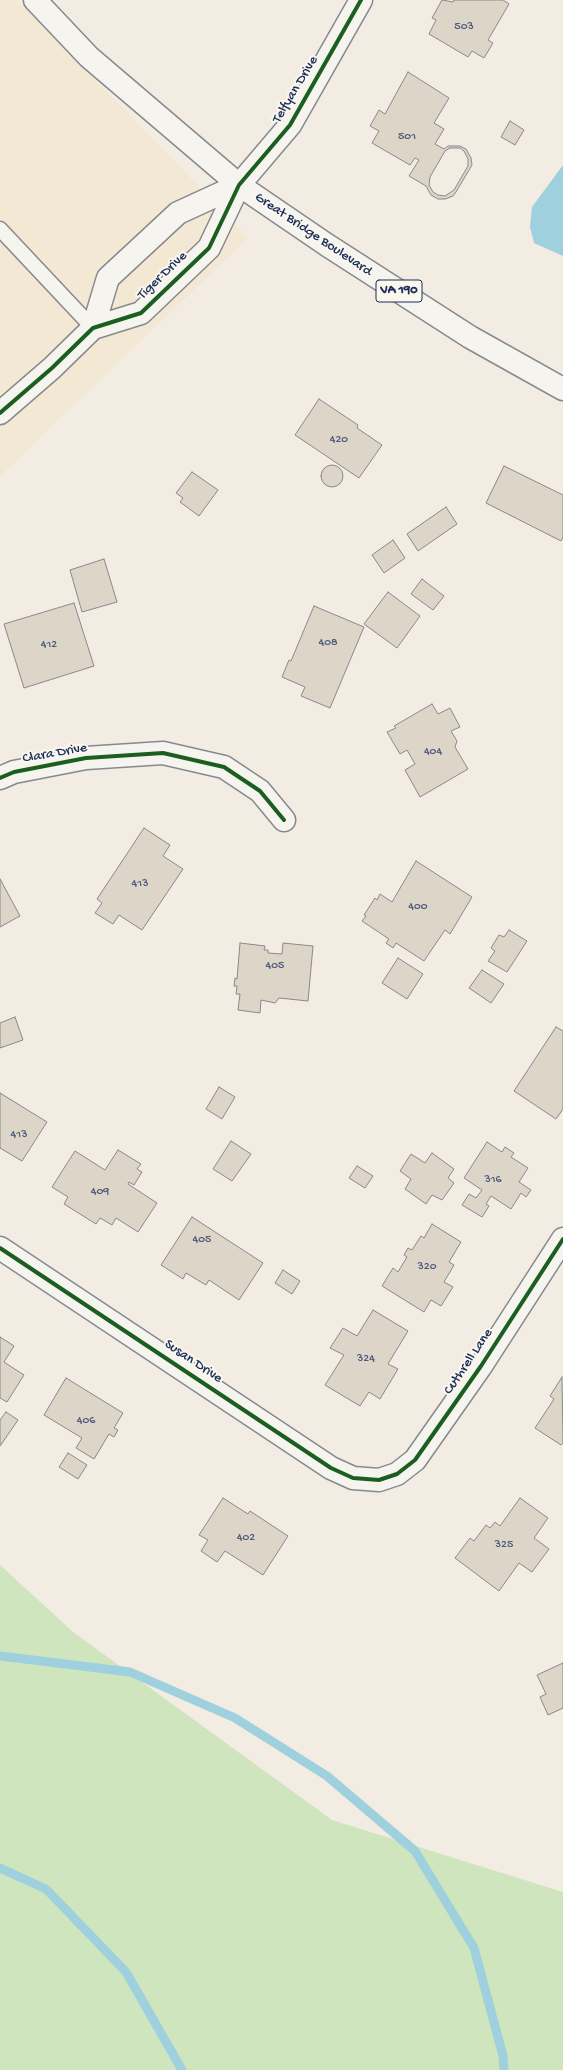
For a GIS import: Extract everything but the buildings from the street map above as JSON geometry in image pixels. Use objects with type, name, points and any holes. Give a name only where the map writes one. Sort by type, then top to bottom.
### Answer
[{"type":"street","name":"Great Bridge Boulevard","points":[[34,0],[89,57],[239,185],[327,245],[470,338],[563,389]]},
{"type":"street","name":"Telfyan Drive","points":[[239,185],[290,125],[361,0]]},
{"type":"street","name":"Tiger Drive","points":[[93,328],[108,278],[178,213],[239,185]]},
{"type":"street","name":"Tiger Drive","points":[[0,413],[52,368],[93,328],[141,313],[209,248],[239,185]]},
{"type":"street","name":"Clara Drive","points":[[0,778],[14,772],[86,758],[163,753],[224,767],[260,791],[284,820]]},
{"type":"street","name":"Cuthrell Lane","points":[[379,1480],[397,1474],[415,1460],[480,1366],[563,1239]]},
{"type":"street","name":"Susan Drive","points":[[0,1248],[331,1468],[353,1478],[379,1480]]},
{"type":"lane","points":[[0,229],[93,328]]},
{"type":"shaded area","points":[[0,0],[18,0],[248,238],[0,476]]},
{"type":"green space","points":[[0,1565],[73,1632],[332,1820],[563,1892],[563,2070],[0,2070]]},
{"type":"water","points":[[563,165],[563,256],[534,243],[530,227],[532,207]]},
{"type":"waterway","points":[[0,1656],[130,1672],[235,1718],[327,1776],[415,1851],[474,1948],[503,2056],[504,2070]]},
{"type":"waterway","points":[[0,1868],[46,1889],[126,1972],[182,2070]]},
{"type":"cycle path","points":[[0,413],[52,368],[93,328],[141,313],[209,248],[239,185],[290,125],[361,0]]},
{"type":"cycle path","points":[[0,778],[14,772],[86,758],[163,753],[224,767],[260,791],[284,820]]},
{"type":"cycle path","points":[[0,1248],[331,1468],[353,1478],[379,1480],[397,1474],[415,1460],[481,1366],[563,1239]]}]
